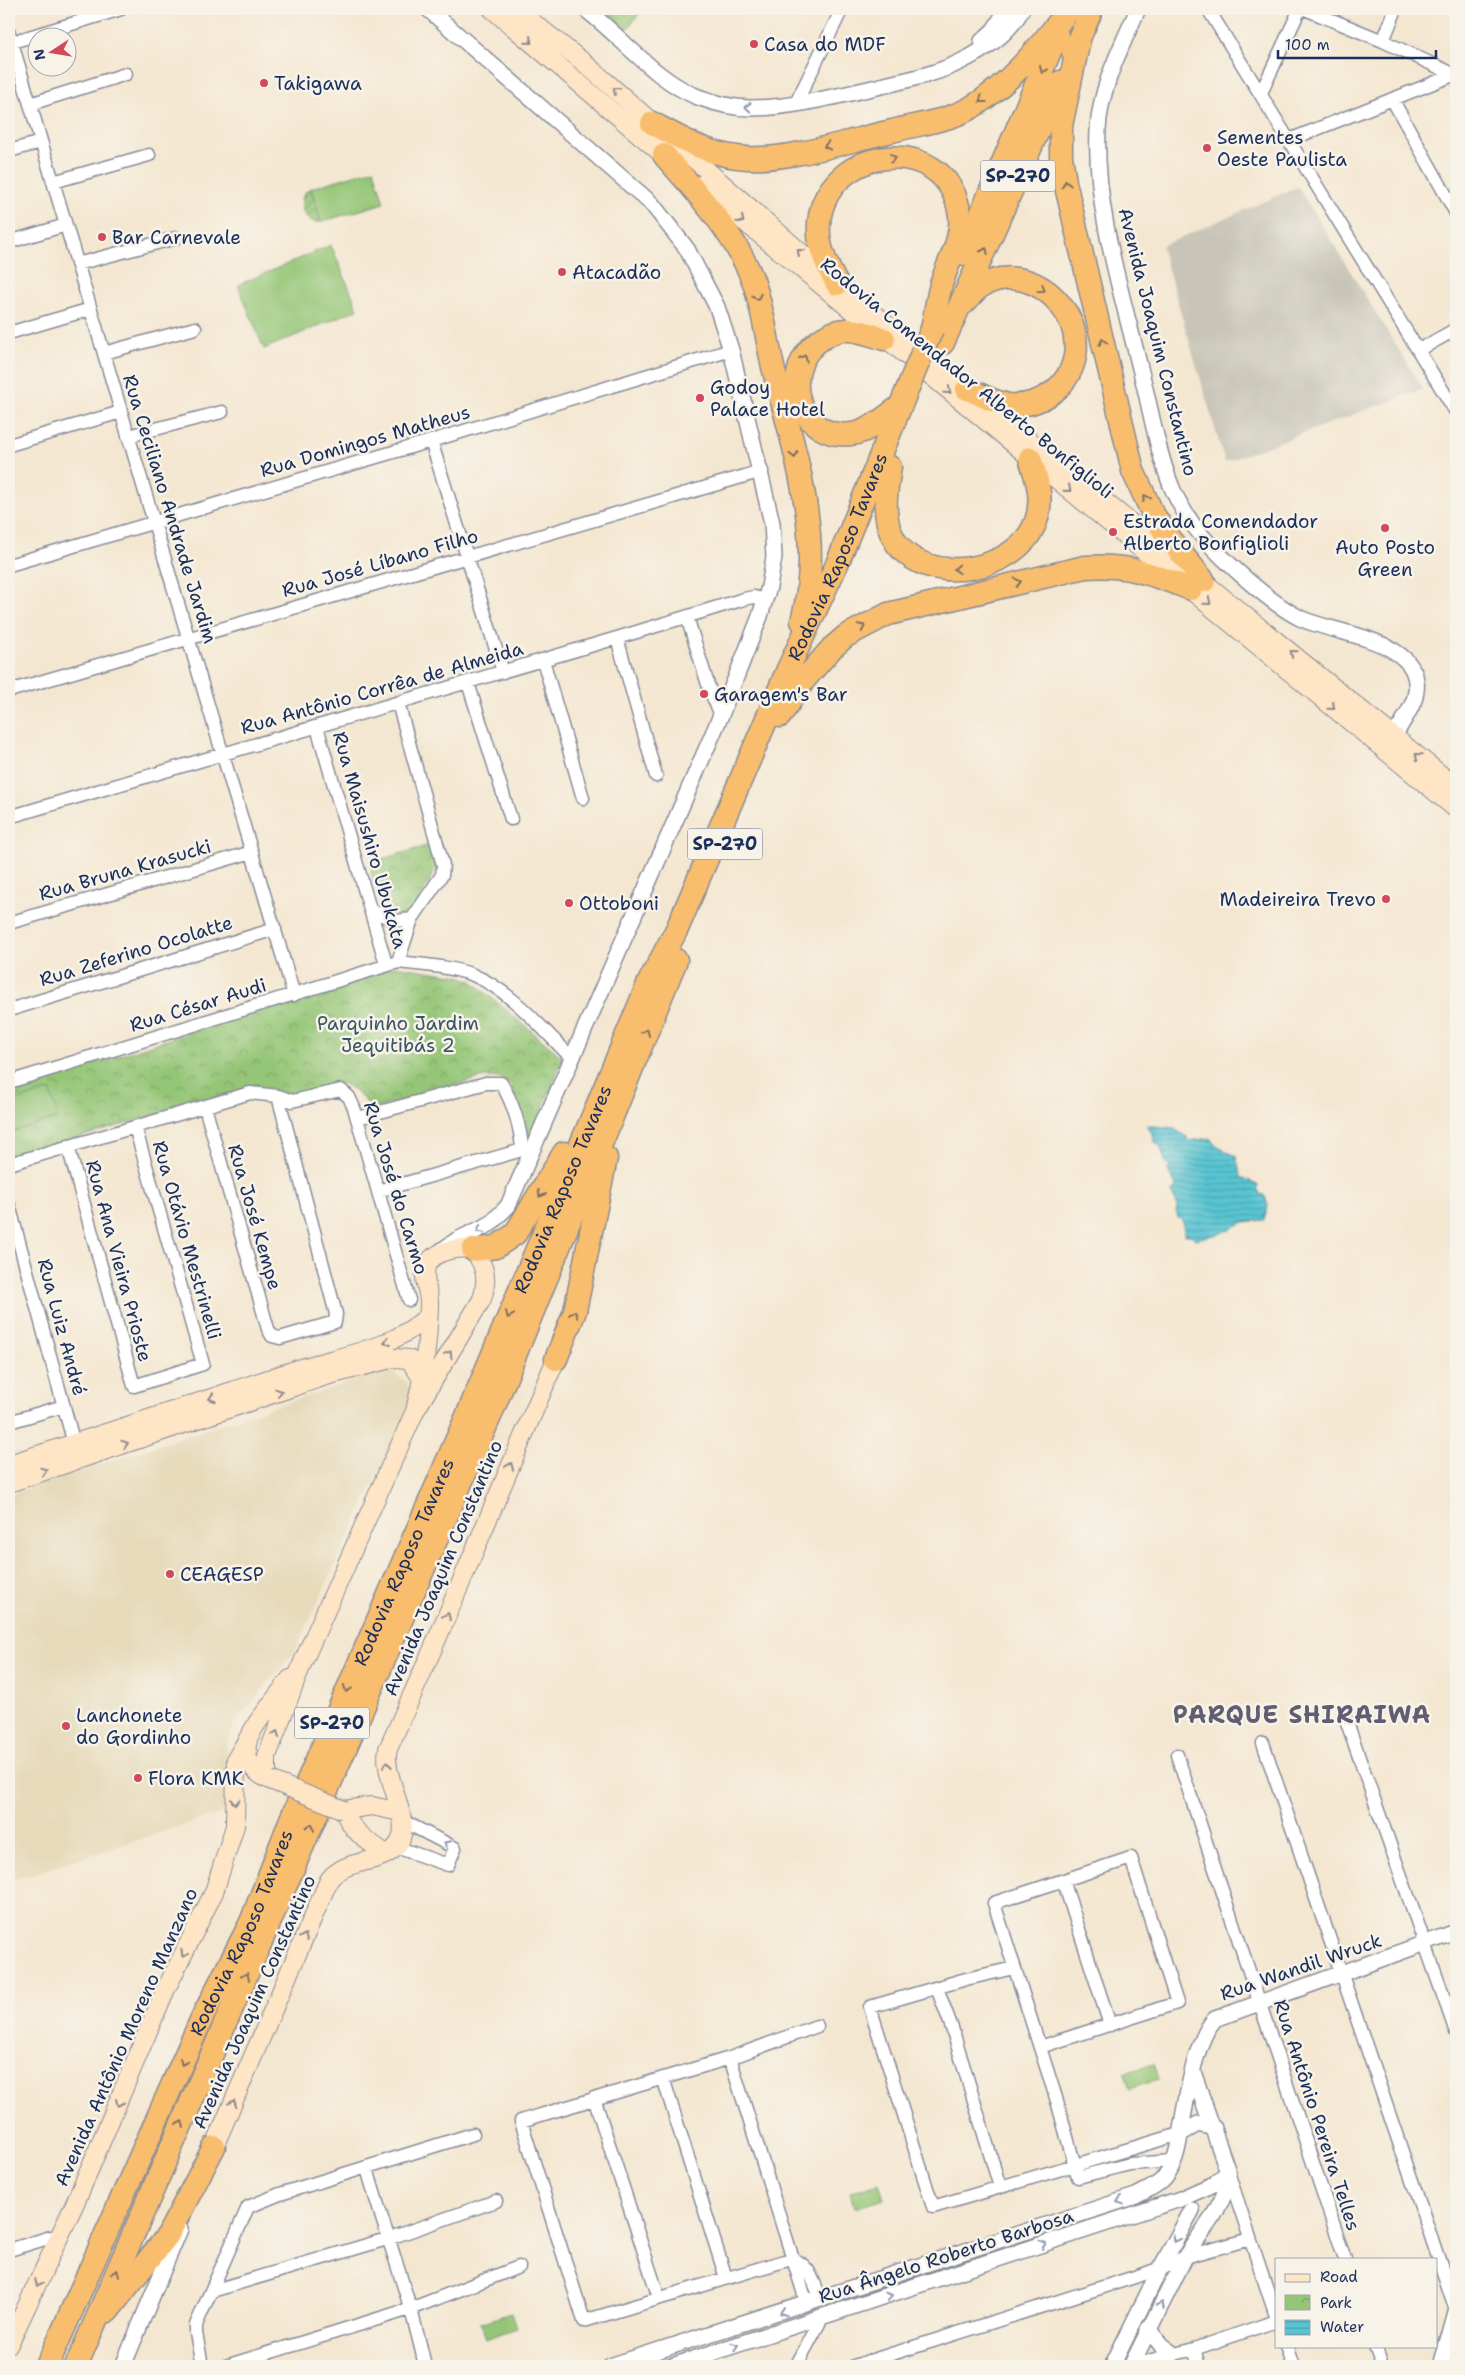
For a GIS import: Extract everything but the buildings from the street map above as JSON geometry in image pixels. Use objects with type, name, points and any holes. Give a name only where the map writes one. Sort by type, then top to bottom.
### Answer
[{"type":"highway","name":"Rodovia Raposo Tavares","points":[[937,336],[958,309],[1092,9]]},
{"type":"highway","points":[[652,123],[693,146],[717,153],[748,158],[799,153],[947,118],[972,108],[1020,70],[1068,10]]},
{"type":"highway","name":"Rodovia Raposo Tavares","points":[[46,2366],[202,2018],[251,1922],[291,1819],[467,1416],[890,466],[915,391],[1068,10]]},
{"type":"highway","points":[[1078,40],[1061,126],[1061,156],[1065,182],[1133,471],[1157,520],[1197,585]]},
{"type":"highway","points":[[664,155],[708,205],[732,241],[752,278],[805,499],[810,552],[803,616],[788,669]]},
{"type":"highway","points":[[838,284],[828,266],[818,236],[819,214],[828,190],[850,171],[881,159],[901,156],[923,163],[947,182],[954,194],[960,218],[960,232],[941,284],[937,336]]},
{"type":"highway","points":[[958,309],[980,288],[993,282],[1024,280],[1038,286],[1055,299],[1067,315],[1076,337],[1075,360],[1066,380],[1044,398],[1025,404],[1009,405],[966,389]]},
{"type":"highway","points":[[884,339],[861,331],[843,330],[830,334],[807,350],[800,365],[796,392],[802,410],[814,423],[828,431],[845,434],[865,430],[899,407]]},
{"type":"highway","name":"Rodovia Raposo Tavares","points":[[76,2366],[491,1414],[619,1077],[649,982],[677,929],[788,669],[836,564],[899,407],[915,391]]},
{"type":"highway","points":[[890,466],[885,506],[888,524],[895,540],[904,552],[918,563],[951,570],[969,568],[994,561],[1017,548],[1028,535],[1036,522],[1040,499],[1039,483],[1030,458]]},
{"type":"highway","points":[[780,716],[804,680],[832,648],[846,636],[888,614],[1085,567],[1111,566],[1137,569],[1197,585]]},
{"type":"highway","points":[[473,1250],[496,1247],[515,1234],[619,1077]]},
{"type":"highway","points":[[556,1359],[575,1311],[605,1163],[619,1077]]},
{"type":"highway","points":[[90,2334],[168,2235],[214,2148]]},
{"type":"highway","points":[[31,2366],[50,2340],[113,2218]]},
{"type":"main road","name":"Rodovia Comendador Alberto Bonfiglioli","points":[[492,9],[613,113],[1030,458],[1394,736],[1456,787]]},
{"type":"main road","name":"Rodovia Comendador Alberto Bonfiglioli","points":[[516,9],[582,61],[838,284],[966,389],[1197,585],[1456,809]]},
{"type":"main road","points":[[435,1256],[454,1249],[473,1250]]},
{"type":"main road","name":"Avenida Antônio Moreno Manzano","points":[[270,1780],[267,1771],[267,1756],[302,1664],[415,1411],[482,1299],[486,1288],[486,1272],[473,1250]]},
{"type":"main road","name":"Avenida Antônio Moreno Manzano","points":[[415,1411],[423,1380],[428,1316],[429,1296],[425,1275],[430,1261],[435,1256]]},
{"type":"main road","points":[[9,1483],[76,1452],[291,1371],[385,1344],[410,1331],[428,1316]]},
{"type":"main road","points":[[9,1464],[76,1452],[326,1376],[394,1358],[409,1359],[423,1380]]},
{"type":"main road","name":"Avenida Joaquim Constantino","points":[[214,2148],[330,1880],[342,1868],[391,1851],[403,1835],[401,1817],[386,1764],[388,1749],[438,1637],[556,1359]]},
{"type":"main road","name":"Avenida Antônio Moreno Manzano","points":[[9,2344],[59,2239],[165,1991],[214,1892],[235,1826],[236,1759],[257,1723],[302,1664]]},
{"type":"main road","points":[[248,1739],[245,1748],[248,1760],[254,1770],[270,1780],[344,1810],[372,1806],[401,1817]]},
{"type":"main road","points":[[344,1810],[359,1834],[391,1851]]},
{"type":"street","points":[[10,40],[120,9]]},
{"type":"street","points":[[428,9],[652,204],[687,249],[717,307],[731,350],[762,471],[772,523],[774,557],[765,600],[721,714],[573,1059],[528,1149],[508,1206],[500,1216],[482,1230],[451,1244],[435,1256]]},
{"type":"street","points":[[585,9],[664,76],[698,97],[720,104],[749,108],[796,103],[932,74],[961,62],[1000,38],[1017,20],[1022,9]]},
{"type":"street","points":[[796,103],[842,9]]},
{"type":"street","points":[[961,62],[994,30],[1007,9]]},
{"type":"street","name":"Avenida Joaquim Constantino","points":[[1138,9],[1112,70],[1101,104],[1098,163],[1103,206],[1121,292],[1172,489],[1201,535],[1276,604],[1318,626],[1372,641],[1388,647],[1403,657],[1414,672],[1416,687],[1414,700],[1394,736]]},
{"type":"street","points":[[1208,9],[1456,412]]},
{"type":"street","points":[[1261,93],[1300,9]]},
{"type":"street","points":[[1305,9],[1383,41],[1456,75]]},
{"type":"street","points":[[1383,41],[1396,9]]},
{"type":"street","name":"Rua Ceciliano Andrade Jardim","points":[[10,40],[294,995]]},
{"type":"street","points":[[30,104],[126,74]]},
{"type":"street","points":[[1289,140],[1456,75]]},
{"type":"street","points":[[1392,99],[1456,213]]},
{"type":"street","points":[[9,151],[41,142]]},
{"type":"street","points":[[53,182],[149,155]]},
{"type":"street","points":[[9,242],[66,225]]},
{"type":"street","points":[[77,264],[176,238]]},
{"type":"street","points":[[9,333],[91,309]]},
{"type":"street","points":[[104,353],[195,328]]},
{"type":"street","points":[[1419,350],[1456,329]]},
{"type":"street","name":"Rua Domingos Matheus","points":[[9,565],[432,441],[731,350]]},
{"type":"street","points":[[9,445],[121,412]]},
{"type":"street","points":[[128,436],[222,412]]},
{"type":"street","points":[[432,441],[503,672]]},
{"type":"street","name":"Rua José Líbano Filho","points":[[9,691],[762,471]]},
{"type":"street","name":"Rua Antônio Corrêa de Almeida","points":[[9,817],[468,683],[744,599],[754,597],[765,600]]},
{"type":"street","points":[[687,617],[710,691],[721,714]]},
{"type":"street","points":[[617,638],[656,776]]},
{"type":"street","points":[[543,660],[583,798]]},
{"type":"street","points":[[468,683],[511,819]]},
{"type":"street","points":[[398,703],[443,865],[442,875],[412,919],[392,963],[460,971],[488,982],[521,1009],[573,1059]]},
{"type":"street","name":"Rua Maisushiro Ubukata","points":[[317,727],[370,910],[392,963]]},
{"type":"street","name":"Rua Bruna Krasucki","points":[[9,924],[252,852]]},
{"type":"street","points":[[370,910],[396,921],[412,919]]},
{"type":"street","name":"Rua Zeferino Ocolatte","points":[[9,1010],[275,929]]},
{"type":"street","name":"Rua César Audi","points":[[9,1082],[392,963]]},
{"type":"street","points":[[358,1118],[486,1083],[501,1083],[508,1094],[521,1138],[528,1149]]},
{"type":"street","name":"Rua José do Carmo","points":[[278,1096],[292,1101],[341,1090],[349,1097],[358,1118],[409,1300]]},
{"type":"street","points":[[9,1164],[250,1094],[278,1096]]},
{"type":"street","name":"Rua José Kempe","points":[[205,1107],[268,1329],[272,1336],[280,1338],[335,1322],[336,1314],[278,1096]]},
{"type":"street","name":"Rua Otávio Mestrinelli","points":[[134,1386],[203,1364],[135,1127]]},
{"type":"street","name":"Rua Ana Vieira Prioste","points":[[68,1146],[134,1386]]},
{"type":"street","points":[[378,1191],[528,1149]]},
{"type":"street","name":"Rua Luiz André","points":[[9,1205],[76,1452]]},
{"type":"street","points":[[9,1422],[64,1406]]},
{"type":"street","points":[[1344,1714],[1456,2032]]},
{"type":"street","points":[[1263,1744],[1456,2311],[1438,2365]]},
{"type":"street","name":"Rua Antônio Pereira Telles","points":[[1177,1755],[1345,2258]]},
{"type":"street","points":[[391,1851],[448,1865],[456,1848],[401,1817]]},
{"type":"street","points":[[1040,2048],[1177,2003],[1131,1858],[994,1903],[1014,1968],[1057,2101],[1078,2177],[1130,2164],[1174,2161]]},
{"type":"street","points":[[1063,1880],[1110,2025]]},
{"type":"street","name":"Rua Wandil Wruck","points":[[1163,2179],[1174,2161],[1198,2049],[1206,2027],[1214,2018],[1456,1932]]},
{"type":"street","points":[[1014,1968],[870,2008],[889,2073],[933,2207],[1073,2164],[1180,2134],[1198,2124],[1206,2124],[1214,2128]]},
{"type":"street","points":[[937,1988],[952,2028],[1000,2187]]},
{"type":"street","points":[[814,2301],[805,2265],[791,2259],[584,2321],[521,2121],[730,2058],[817,2026]]},
{"type":"street","points":[[730,2058],[791,2259]]},
{"type":"street","points":[[1193,2072],[1214,2128],[1275,2313]]},
{"type":"street","points":[[663,2078],[726,2278]]},
{"type":"street","points":[[594,2098],[659,2298]]},
{"type":"street","points":[[202,2366],[196,2327],[246,2210],[251,2205],[473,2134]]},
{"type":"street","name":"Avenida Joaquim Constantino","points":[[127,2363],[214,2148]]},
{"type":"street","points":[[366,2168],[410,2309],[425,2366]]},
{"type":"street","points":[[1130,2366],[1185,2257],[1224,2195],[1228,2172]]},
{"type":"street","name":"Rua Ângelo Roberto Barbosa","points":[[672,2366],[1180,2199],[1214,2184],[1228,2172]]},
{"type":"street","points":[[610,2366],[1136,2196],[1163,2179],[1180,2199],[1207,2223]]},
{"type":"street","points":[[212,2291],[387,2238],[496,2201]]},
{"type":"street","points":[[1112,2366],[1160,2269],[1192,2210]]},
{"type":"street","points":[[9,2250],[51,2237],[59,2239]]},
{"type":"street","points":[[854,2366],[1160,2269],[1185,2257],[1250,2239]]},
{"type":"street","points":[[226,2366],[410,2309],[519,2267]]},
{"type":"street","points":[[796,2366],[822,2318]]},
{"type":"street","points":[[1130,2366],[1194,2349],[1275,2321]]},
{"type":"street","points":[[1148,2329],[1161,2346],[1173,2354]]},
{"type":"street","points":[[1287,2348],[1293,2366]]},
{"type":"street","points":[[1376,2348],[1382,2366]]},
{"type":"street","points":[[1194,2349],[1199,2366]]},
{"type":"shaded area","points":[[1298,187],[1423,389],[1225,462],[1161,246]]},
{"type":"shaded area","name":"CEAGESP","points":[[388,1369],[406,1382],[413,1395],[408,1410],[294,1653],[235,1722],[226,1745],[225,1812],[9,1881],[9,1495]]},
{"type":"green space","points":[[602,9],[643,9],[627,29]]},
{"type":"green space","points":[[374,169],[384,203],[321,222],[311,188]]},
{"type":"green space","points":[[311,188],[321,222],[314,222],[309,219],[302,209],[303,197]]},
{"type":"green space","points":[[331,245],[358,309],[264,349],[238,285]]},
{"type":"green space","points":[[430,845],[436,846],[439,862],[416,906],[409,913],[400,916],[390,914],[380,903],[371,872],[375,861]]},
{"type":"green space","name":"Parquinho Jardim Jequitibás 2","points":[[395,966],[459,976],[472,981],[563,1058],[533,1133],[525,1134],[511,1086],[500,1078],[484,1077],[373,1109],[351,1088],[344,1084],[332,1084],[298,1093],[255,1086],[12,1157],[9,1155],[9,1091]]},
{"type":"green space","points":[[50,1090],[58,1118],[11,1132],[9,1103]]},
{"type":"green space","points":[[1154,2064],[1159,2079],[1129,2089],[1124,2073]]},
{"type":"green space","points":[[879,2183],[884,2199],[854,2208],[850,2192]]},
{"type":"green space","points":[[511,2313],[516,2328],[486,2339],[481,2323]]},
{"type":"water","points":[[1146,1125],[1173,1128],[1187,1137],[1188,1141],[1210,1138],[1216,1146],[1236,1156],[1241,1177],[1259,1185],[1257,1187],[1260,1194],[1265,1195],[1268,1207],[1264,1220],[1244,1222],[1219,1234],[1195,1239],[1191,1235],[1184,1235],[1184,1225],[1181,1219],[1178,1218],[1176,1211],[1178,1206],[1171,1192],[1175,1190],[1176,1185],[1170,1176],[1168,1169],[1170,1167],[1165,1161],[1160,1146],[1154,1141],[1153,1135]]},
{"type":"place","name":"Casa do MDF","points":[[754,44]]},
{"type":"place","name":"Takigawa","points":[[264,83]]},
{"type":"place","name":"Sementes Oeste Paulista","points":[[1207,148]]},
{"type":"place","name":"Bar Carnevale","points":[[102,237]]},
{"type":"place","name":"Atacadão","points":[[562,272]]},
{"type":"place","name":"Godoy Palace Hotel","points":[[700,398]]},
{"type":"place","name":"Auto Posto Green","points":[[1385,528]]},
{"type":"place","name":"Estrada Comendador Alberto Bonfiglioli","points":[[1113,532]]},
{"type":"place","name":"Garagem's Bar","points":[[704,694]]},
{"type":"place","name":"Madeireira Trevo","points":[[1386,899]]},
{"type":"place","name":"Ottoboni","points":[[569,903]]},
{"type":"place","name":"CEAGESP","points":[[170,1574]]},
{"type":"place","name":"Lanchonete do Gordinho","points":[[66,1726]]},
{"type":"place","name":"Flora KMK","points":[[138,1778]]},
{"type":"district","name":"PARQUE SHIRAIWA","points":[[1302,1715]]}]
